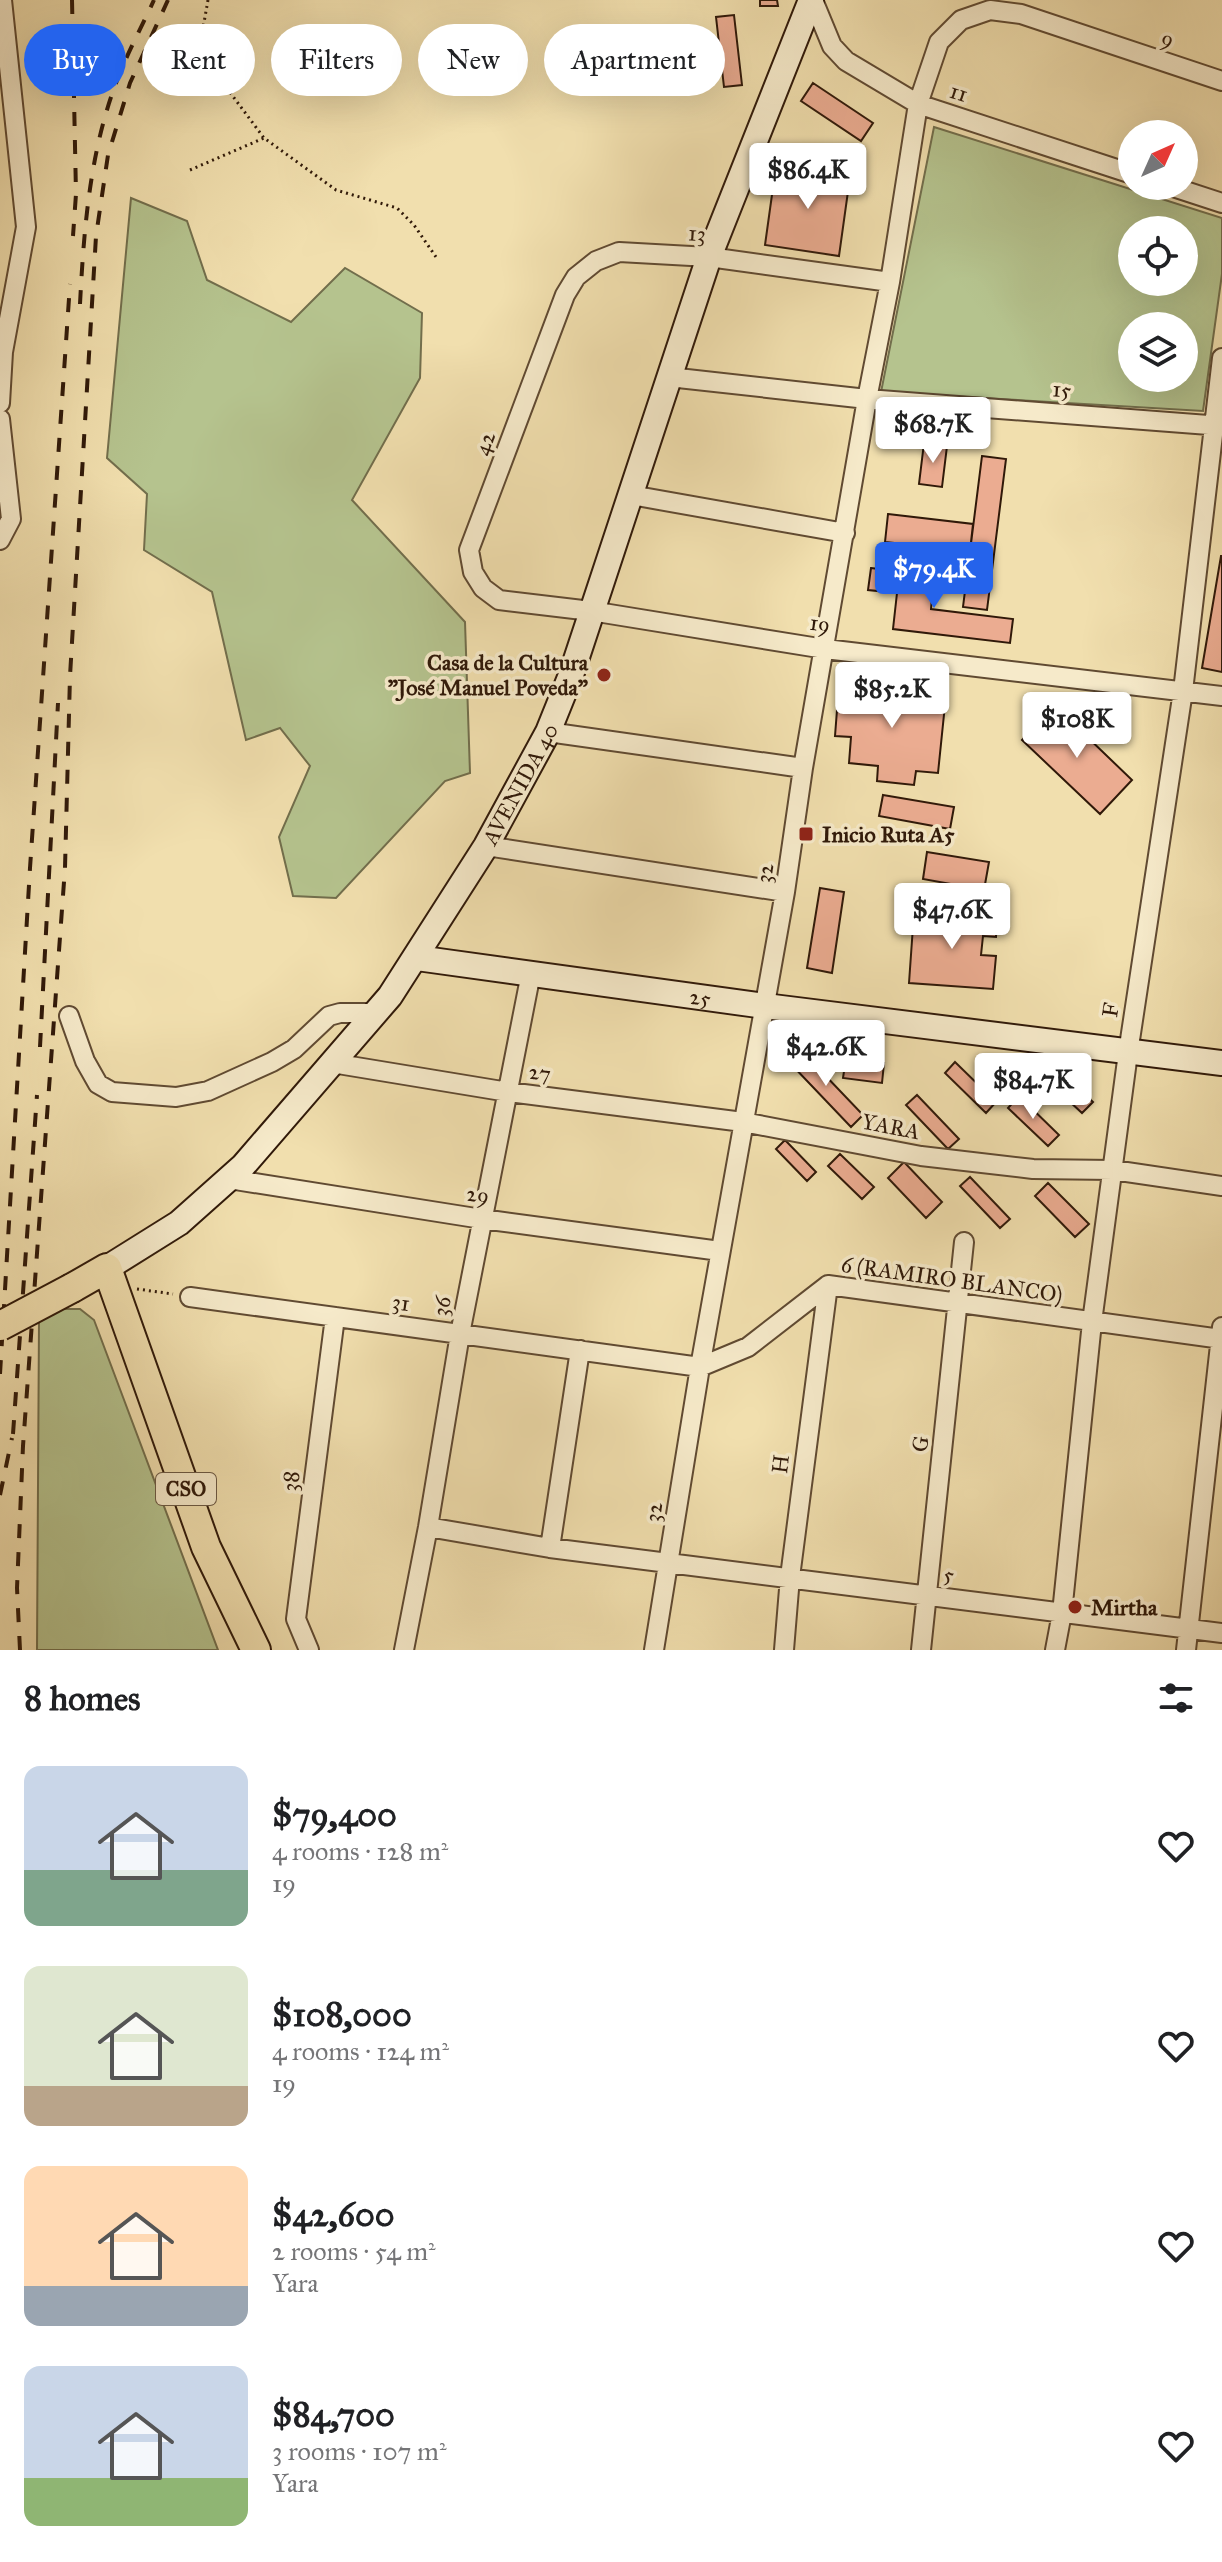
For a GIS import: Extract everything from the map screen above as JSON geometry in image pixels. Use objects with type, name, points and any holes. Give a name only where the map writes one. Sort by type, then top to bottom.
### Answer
[{"type":"main road","name":"AVENIDA 40","points":[[110,1277],[229,1179],[332,1063],[417,958],[486,846],[548,732],[571,675],[709,257],[812,0]]},
{"type":"main road","name":"25","points":[[417,958],[765,1006],[1222,1063]]},
{"type":"main road","points":[[0,1326],[72,1288],[110,1277]]},
{"type":"main road","name":"CSO","points":[[110,1277],[206,1547],[256,1650]]},
{"type":"main road","name":"CSO","points":[[72,1288],[91,1292],[104,1300],[127,1323]]},
{"type":"street","points":[[0,403],[3,352],[26,227],[2,0]]},
{"type":"street","name":"11","points":[[812,0],[838,54],[918,104],[1118,169]]},
{"type":"street","name":"9","points":[[918,104],[939,42],[961,20],[990,10],[1021,14],[1222,81]]},
{"type":"street","name":"32","points":[[654,1650],[918,104]]},
{"type":"street","points":[[1198,195],[1222,203]]},
{"type":"street","name":"13","points":[[565,295],[576,277],[607,255],[619,252],[709,257],[890,282]]},
{"type":"street","name":"42","points":[[499,600],[483,588],[473,572],[469,550],[565,295]]},
{"type":"street","name":"F","points":[[1055,1650],[1062,1613],[1092,1322],[1128,1053],[1183,691],[1218,425],[1222,358]]},
{"type":"street","name":"15","points":[[669,377],[867,399],[1218,425]]},
{"type":"street","points":[[0,419],[11,519],[0,540]]},
{"type":"street","points":[[631,495],[845,533]]},
{"type":"street","name":"19","points":[[499,600],[591,611],[825,649],[1222,696]]},
{"type":"street","points":[[548,732],[803,768]]},
{"type":"street","points":[[486,846],[785,892]]},
{"type":"street","name":"36","points":[[404,1650],[460,1334],[531,973]]},
{"type":"street","points":[[69,1016],[85,1061],[98,1084],[112,1092],[176,1097],[208,1091],[272,1062],[294,1049],[329,1016],[375,1013]]},
{"type":"street","name":"27","points":[[332,1063],[508,1092],[743,1122]]},
{"type":"street","name":"YARA","points":[[743,1122],[921,1156],[1033,1169],[1113,1170],[1222,1186]]},
{"type":"street","name":"29","points":[[229,1179],[482,1219],[720,1251]]},
{"type":"street","name":"G","points":[[921,1650],[964,1242]]},
{"type":"street","name":"6 (RAMIRO BLANCO)","points":[[700,1367],[748,1347],[828,1285],[958,1305],[1221,1335]]},
{"type":"street","name":"H","points":[[784,1650],[790,1577],[828,1285]]},
{"type":"street","name":"31","points":[[190,1297],[700,1367]]},
{"type":"street","name":"38","points":[[309,1650],[296,1619],[335,1317]]},
{"type":"street","points":[[1186,1650],[1221,1335]]},
{"type":"street","points":[[550,1548],[580,1350]]},
{"type":"street","name":"5","points":[[428,1527],[550,1548],[1222,1633]]},
{"type":"path","points":[[208,0],[200,45],[220,79],[264,138],[336,190],[397,208],[414,225],[436,257]]},
{"type":"path","points":[[190,170],[264,138]]},
{"type":"path","points":[[110,1277],[190,1297]]},
{"type":"green space","points":[[934,127],[1118,185],[1118,200],[1165,200],[1222,218],[1222,274],[1203,411],[881,392]]},
{"type":"green space","points":[[131,198],[187,221],[207,280],[291,322],[345,268],[422,313],[420,378],[352,500],[465,622],[470,773],[445,781],[336,898],[293,896],[279,837],[310,766],[280,728],[246,740],[212,592],[144,550],[147,494],[107,458]]},
{"type":"green space","points":[[57,1309],[80,1309],[94,1320],[218,1650],[37,1650],[39,1321]]},
{"type":"building","points":[[760,0],[777,0],[778,6],[760,6]]},
{"type":"building","points":[[734,15],[742,85],[725,87],[725,24],[717,24],[716,17]]},
{"type":"building","points":[[813,83],[873,123],[861,141],[801,101]]},
{"type":"building","points":[[776,166],[850,177],[839,256],[765,245]]},
{"type":"building","points":[[924,443],[947,446],[942,487],[919,484]]},
{"type":"building","points":[[982,456],[1006,459],[987,610],[963,607]]},
{"type":"building","points":[[888,514],[973,524],[970,551],[885,542]]},
{"type":"building","points":[[1222,556],[1222,672],[1202,668]]},
{"type":"building","points":[[871,568],[934,576],[931,609],[1013,619],[1010,643],[893,629],[897,593],[868,590]]},
{"type":"building","points":[[839,684],[946,695],[938,773],[916,771],[914,785],[877,781],[878,766],[849,763],[851,737],[835,736]]},
{"type":"building","points":[[1055,706],[1132,780],[1100,814],[1022,740]]},
{"type":"building","points":[[883,795],[954,807],[950,829],[879,816]]},
{"type":"building","points":[[927,852],[989,862],[984,890],[923,879]]},
{"type":"building","points":[[820,888],[844,892],[832,973],[807,968]]},
{"type":"building","points":[[914,912],[997,918],[996,937],[983,936],[981,955],[996,956],[993,989],[909,983]]},
{"type":"building","points":[[801,1050],[863,1115],[851,1127],[789,1062]]},
{"type":"building","points":[[846,1058],[884,1063],[882,1083],[843,1078]]},
{"type":"building","points":[[1050,1061],[1093,1102],[1082,1113],[1039,1073]]},
{"type":"building","points":[[955,1062],[996,1102],[986,1113],[945,1073]]},
{"type":"building","points":[[917,1095],[959,1139],[948,1149],[906,1105]]},
{"type":"building","points":[[1019,1096],[1059,1135],[1048,1146],[1008,1108]]},
{"type":"building","points":[[785,1140],[816,1172],[807,1181],[776,1149]]},
{"type":"building","points":[[840,1154],[874,1187],[862,1199],[828,1166]]},
{"type":"building","points":[[904,1162],[942,1202],[926,1218],[888,1178]]},
{"type":"building","points":[[970,1177],[1010,1219],[1000,1228],[960,1186]]},
{"type":"building","points":[[1048,1183],[1089,1224],[1075,1237],[1035,1196]]},
{"type":"railway","points":[[72,0],[76,194],[73,236]]},
{"type":"railway","points":[[80,304],[90,187],[102,129],[120,73],[154,0]]},
{"type":"railway","points":[[20,1650],[17,1588],[23,1446],[65,868],[70,676],[96,236],[108,155],[130,83],[168,0]]},
{"type":"railway","points":[[0,1374],[30,868],[70,284]]},
{"type":"railway","points":[[40,1047],[58,703]]},
{"type":"railway","points":[[13,1434],[37,1095]]},
{"type":"railway","points":[[0,1495],[12,1438]]},
{"type":"place","name":"Casa de la Cultura \"José Manuel Poveda\"","points":[[604,675]]},
{"type":"place","name":"Inicio Ruta A5","points":[[806,834]]},
{"type":"place","name":"Mirtha","points":[[1075,1607]]}]
